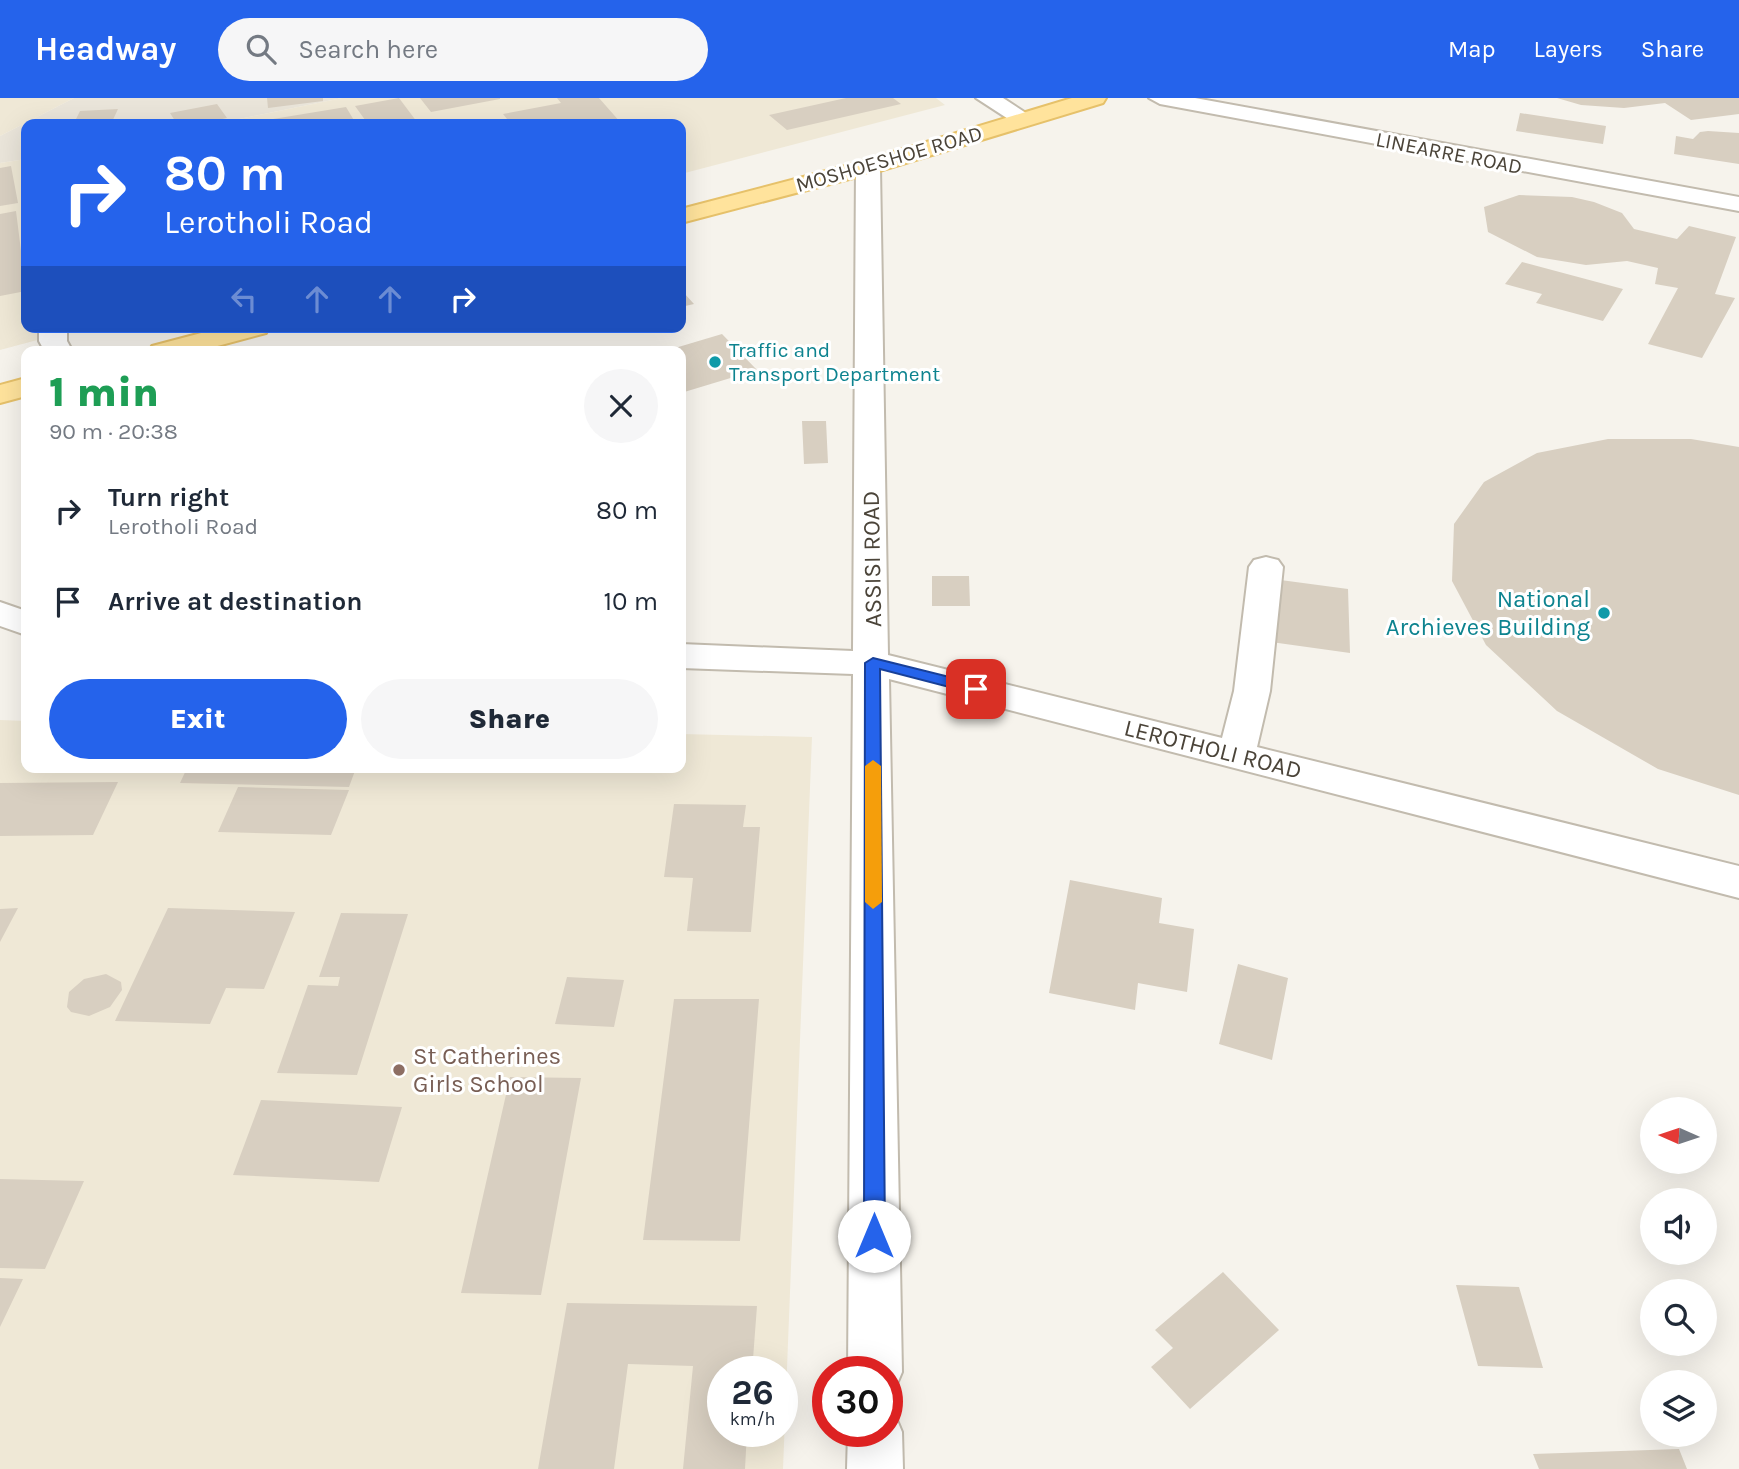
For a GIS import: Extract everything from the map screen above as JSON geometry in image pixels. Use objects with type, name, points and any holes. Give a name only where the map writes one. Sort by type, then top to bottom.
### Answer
[{"type":"main road","name":"MOSHOESHOE ROAD","points":[[686,215],[868,167],[1095,98]]},
{"type":"main road","points":[[185,346],[234,333]]},
{"type":"main road","points":[[0,394],[21,388]]},
{"type":"street","points":[[987,98],[1024,119]]},
{"type":"street","name":"LINEARRE ROAD","points":[[1160,98],[1739,204]]},
{"type":"street","name":"ASSISI ROAD","points":[[868,167],[875,1356]]},
{"type":"street","points":[[1237,755],[1252,691],[1266,567]]},
{"type":"street","points":[[0,613],[21,622]]},
{"type":"street","name":"LEROTHOLI ROAD","points":[[686,656],[873,663],[1739,882]]},
{"type":"street","points":[[875,1447],[875,1469]]},
{"type":"shaded area","points":[[0,98],[74,98],[33,119],[21,119],[21,125],[0,136]]},
{"type":"shaded area","points":[[74,98],[342,98],[239,119],[33,119]]},
{"type":"shaded area","points":[[342,98],[936,98],[945,105],[686,173],[686,119],[239,119]]},
{"type":"shaded area","points":[[21,125],[21,160],[0,163],[0,136]]},
{"type":"shaded area","points":[[21,160],[21,333],[64,333],[0,350],[0,163]]},
{"type":"shaded area","name":"St Catherines Girls School","points":[[0,720],[21,721],[21,773],[686,773],[686,734],[812,737],[787,1356],[707,1356],[707,1447],[784,1447],[783,1469],[0,1469]]},
{"type":"building","points":[[267,98],[323,98],[323,101],[268,108]]},
{"type":"building","points":[[399,98],[415,119],[364,119],[355,106]]},
{"type":"building","points":[[420,98],[500,98],[500,99],[431,112]]},
{"type":"building","points":[[557,98],[599,98],[617,119],[507,119],[503,114],[561,103]]},
{"type":"building","points":[[846,98],[893,98],[901,104],[787,130],[769,115]]},
{"type":"building","points":[[1557,98],[1739,98],[1739,114],[1691,120],[1665,103],[1624,108],[1581,105]]},
{"type":"building","points":[[217,104],[227,118],[174,119],[170,113]]},
{"type":"building","points":[[346,107],[353,119],[273,119]]},
{"type":"building","points":[[118,109],[113,119],[76,119],[80,111]]},
{"type":"building","points":[[1520,113],[1606,126],[1603,144],[1516,131]]},
{"type":"building","points":[[1700,132],[1739,133],[1739,164],[1674,154],[1676,136],[1693,139]]},
{"type":"building","points":[[11,166],[18,203],[0,206],[0,168]]},
{"type":"building","points":[[1519,195],[1572,197],[1594,202],[1622,213],[1634,229],[1677,239],[1689,226],[1736,237],[1715,294],[1735,298],[1702,358],[1648,344],[1678,288],[1655,284],[1658,268],[1627,261],[1586,265],[1537,257],[1488,232],[1484,207]]},
{"type":"building","points":[[16,211],[21,251],[21,292],[0,296],[0,214]]},
{"type":"building","points":[[1522,262],[1623,289],[1603,321],[1536,303],[1542,294],[1505,284]]},
{"type":"building","points":[[686,295],[694,304],[686,306]]},
{"type":"building","name":"Traffic and Transport Department","points":[[722,334],[757,370],[686,391],[686,346],[682,346]]},
{"type":"building","points":[[802,421],[826,421],[828,463],[804,464]]},
{"type":"building","name":"National Archieves Building","points":[[1608,439],[1691,439],[1739,447],[1739,795],[1658,769],[1557,711],[1486,645],[1452,581],[1454,524],[1484,482],[1537,453]]},
{"type":"building","points":[[932,576],[969,576],[970,606],[932,606]]},
{"type":"building","points":[[1273,579],[1348,589],[1350,653],[1271,642]]},
{"type":"building","points":[[185,773],[354,773],[349,787],[180,783]]},
{"type":"building","points":[[118,782],[93,835],[0,836],[0,783]]},
{"type":"building","points":[[238,787],[349,790],[331,835],[218,832]]},
{"type":"building","points":[[674,804],[746,805],[743,827],[760,827],[751,932],[687,931],[693,878],[664,877]]},
{"type":"building","points":[[1070,880],[1162,898],[1159,923],[1194,929],[1187,992],[1138,983],[1135,1010],[1049,993]]},
{"type":"building","points":[[18,908],[0,942],[0,909]]},
{"type":"building","points":[[168,908],[295,912],[264,989],[226,988],[210,1024],[115,1021]]},
{"type":"building","points":[[341,913],[408,914],[357,1075],[277,1073],[308,985],[338,986],[340,977],[319,977]]},
{"type":"building","points":[[1238,964],[1288,978],[1272,1060],[1219,1044]]},
{"type":"building","points":[[106,974],[121,982],[122,990],[110,1007],[89,1016],[71,1012],[67,1007],[69,992],[84,979]]},
{"type":"building","points":[[567,977],[624,980],[614,1027],[555,1024]]},
{"type":"building","points":[[674,999],[759,999],[740,1241],[643,1240]]},
{"type":"building","points":[[510,1077],[581,1078],[541,1295],[461,1293]]},
{"type":"building","points":[[261,1100],[402,1107],[379,1182],[233,1175]]},
{"type":"building","points":[[0,1179],[84,1181],[45,1269],[0,1268]]},
{"type":"building","points":[[1223,1272],[1279,1330],[1190,1409],[1151,1367],[1173,1348],[1155,1330]]},
{"type":"building","points":[[0,1278],[23,1279],[0,1327]]},
{"type":"building","points":[[1456,1285],[1519,1287],[1543,1368],[1478,1366]]},
{"type":"building","points":[[567,1303],[757,1306],[753,1356],[707,1356],[707,1447],[746,1447],[745,1469],[683,1469],[693,1366],[628,1364],[614,1469],[538,1469]]},
{"type":"building","points":[[1679,1449],[1687,1469],[1539,1469],[1533,1454]]},
{"type":"slow traffic","points":[[873,766],[873,902]]},
{"type":"place","name":"Traffic and Transport Department","points":[[715,362]]},
{"type":"place","name":"National Archieves Building","points":[[1604,613]]},
{"type":"place","name":"St Catherines Girls School","points":[[399,1070]]},
{"type":"route","points":[[874,1236],[873,663],[976,689]]}]
